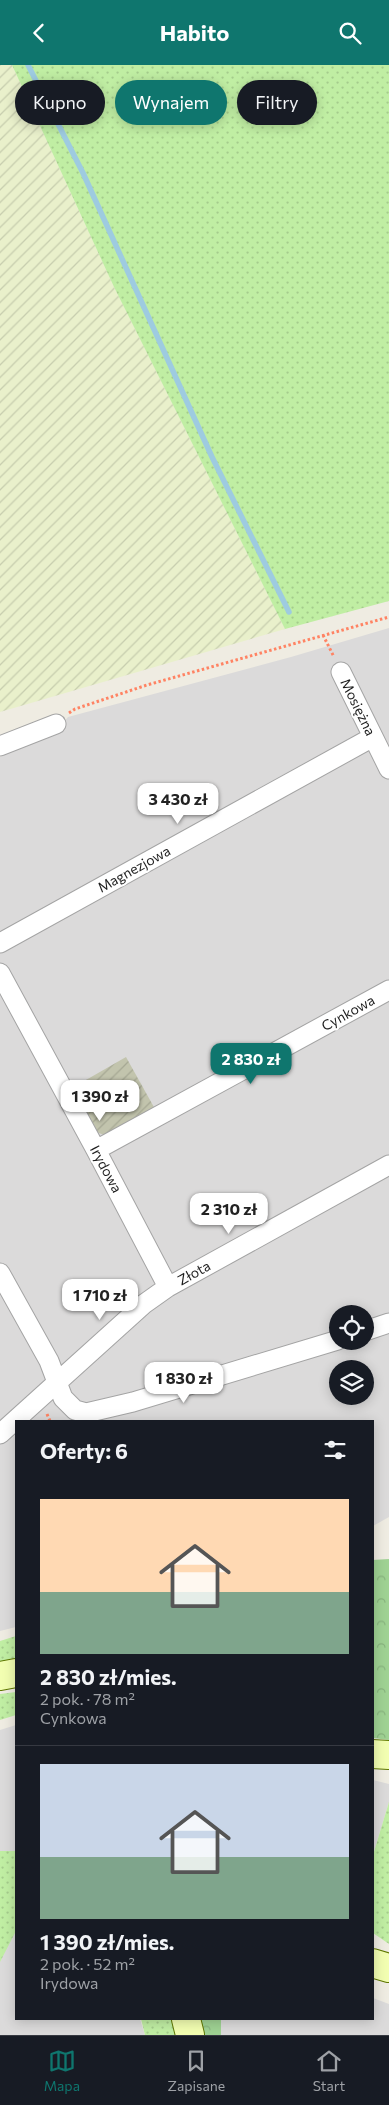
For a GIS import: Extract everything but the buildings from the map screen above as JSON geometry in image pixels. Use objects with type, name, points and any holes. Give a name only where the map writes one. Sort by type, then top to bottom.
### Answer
[{"type":"street","name":"Mosiężna","points":[[341,672],[389,769]]},
{"type":"street","points":[[0,746],[56,724]]},
{"type":"street","name":"Magnezjowa","points":[[0,943],[372,737]]},
{"type":"street","name":"Irydowa","points":[[0,973],[168,1287]]},
{"type":"street","name":"Cynkowa","points":[[96,1150],[389,991]]},
{"type":"street","name":"Złota","points":[[16,1420],[144,1304],[168,1287],[389,1165]]},
{"type":"street","points":[[0,1273],[49,1361],[63,1398],[75,1410],[86,1413],[101,1411],[329,1343]]},
{"type":"street","points":[[374,1328],[389,1323]]},
{"type":"street","name":"Złota","points":[[0,1434],[15,1421]]},
{"type":"street","points":[[0,1675],[15,1673]]},
{"type":"street","points":[[374,1754],[389,1755]]},
{"type":"street","points":[[374,1964],[389,1968]]},
{"type":"street","points":[[186,2020],[190,2035]]},
{"type":"path","points":[[56,724],[75,709],[147,685],[389,617]]},
{"type":"path","points":[[323,635],[341,672]]},
{"type":"path","points":[[47,1413],[50,1420]]},
{"type":"shaded area","points":[[0,65],[12,65],[19,80],[15,80],[15,125],[40,125],[114,287],[285,629],[0,712]]},
{"type":"shaded area","points":[[389,628],[389,1517],[374,1525],[374,1420],[15,1420],[15,1627],[0,1631],[0,757],[57,730],[68,717],[291,657]]},
{"type":"shaded area","points":[[126,1057],[155,1109],[107,1136],[96,1132],[72,1088]]},
{"type":"shaded area","points":[[15,1725],[15,2020],[140,2020],[145,2035],[0,2035],[0,1730]]},
{"type":"shaded area","points":[[374,1780],[389,1784],[389,1802],[374,1852]]},
{"type":"shaded area","points":[[374,1998],[389,2004],[389,2035],[221,2035],[221,2020],[374,2020]]},
{"type":"green space","points":[[12,65],[389,65],[389,601],[285,629],[114,287],[40,125],[105,125],[105,80],[19,80]]},
{"type":"green space","points":[[389,1559],[389,1740],[374,1738],[374,1560]]},
{"type":"green space","points":[[15,1636],[15,1662],[0,1663],[0,1641]]},
{"type":"green space","points":[[15,1692],[15,1715],[0,1720],[0,1694]]},
{"type":"green space","points":[[389,1802],[389,1944],[374,1934],[374,1852]]},
{"type":"green space","points":[[0,1851],[15,1851],[15,1933],[0,1962]]},
{"type":"green space","points":[[141,2020],[173,2020],[175,2035],[145,2035]]},
{"type":"green space","points":[[201,2020],[221,2020],[221,2035],[203,2035]]},
{"type":"waterway","points":[[28,65],[83,173],[212,457],[289,612]]}]
